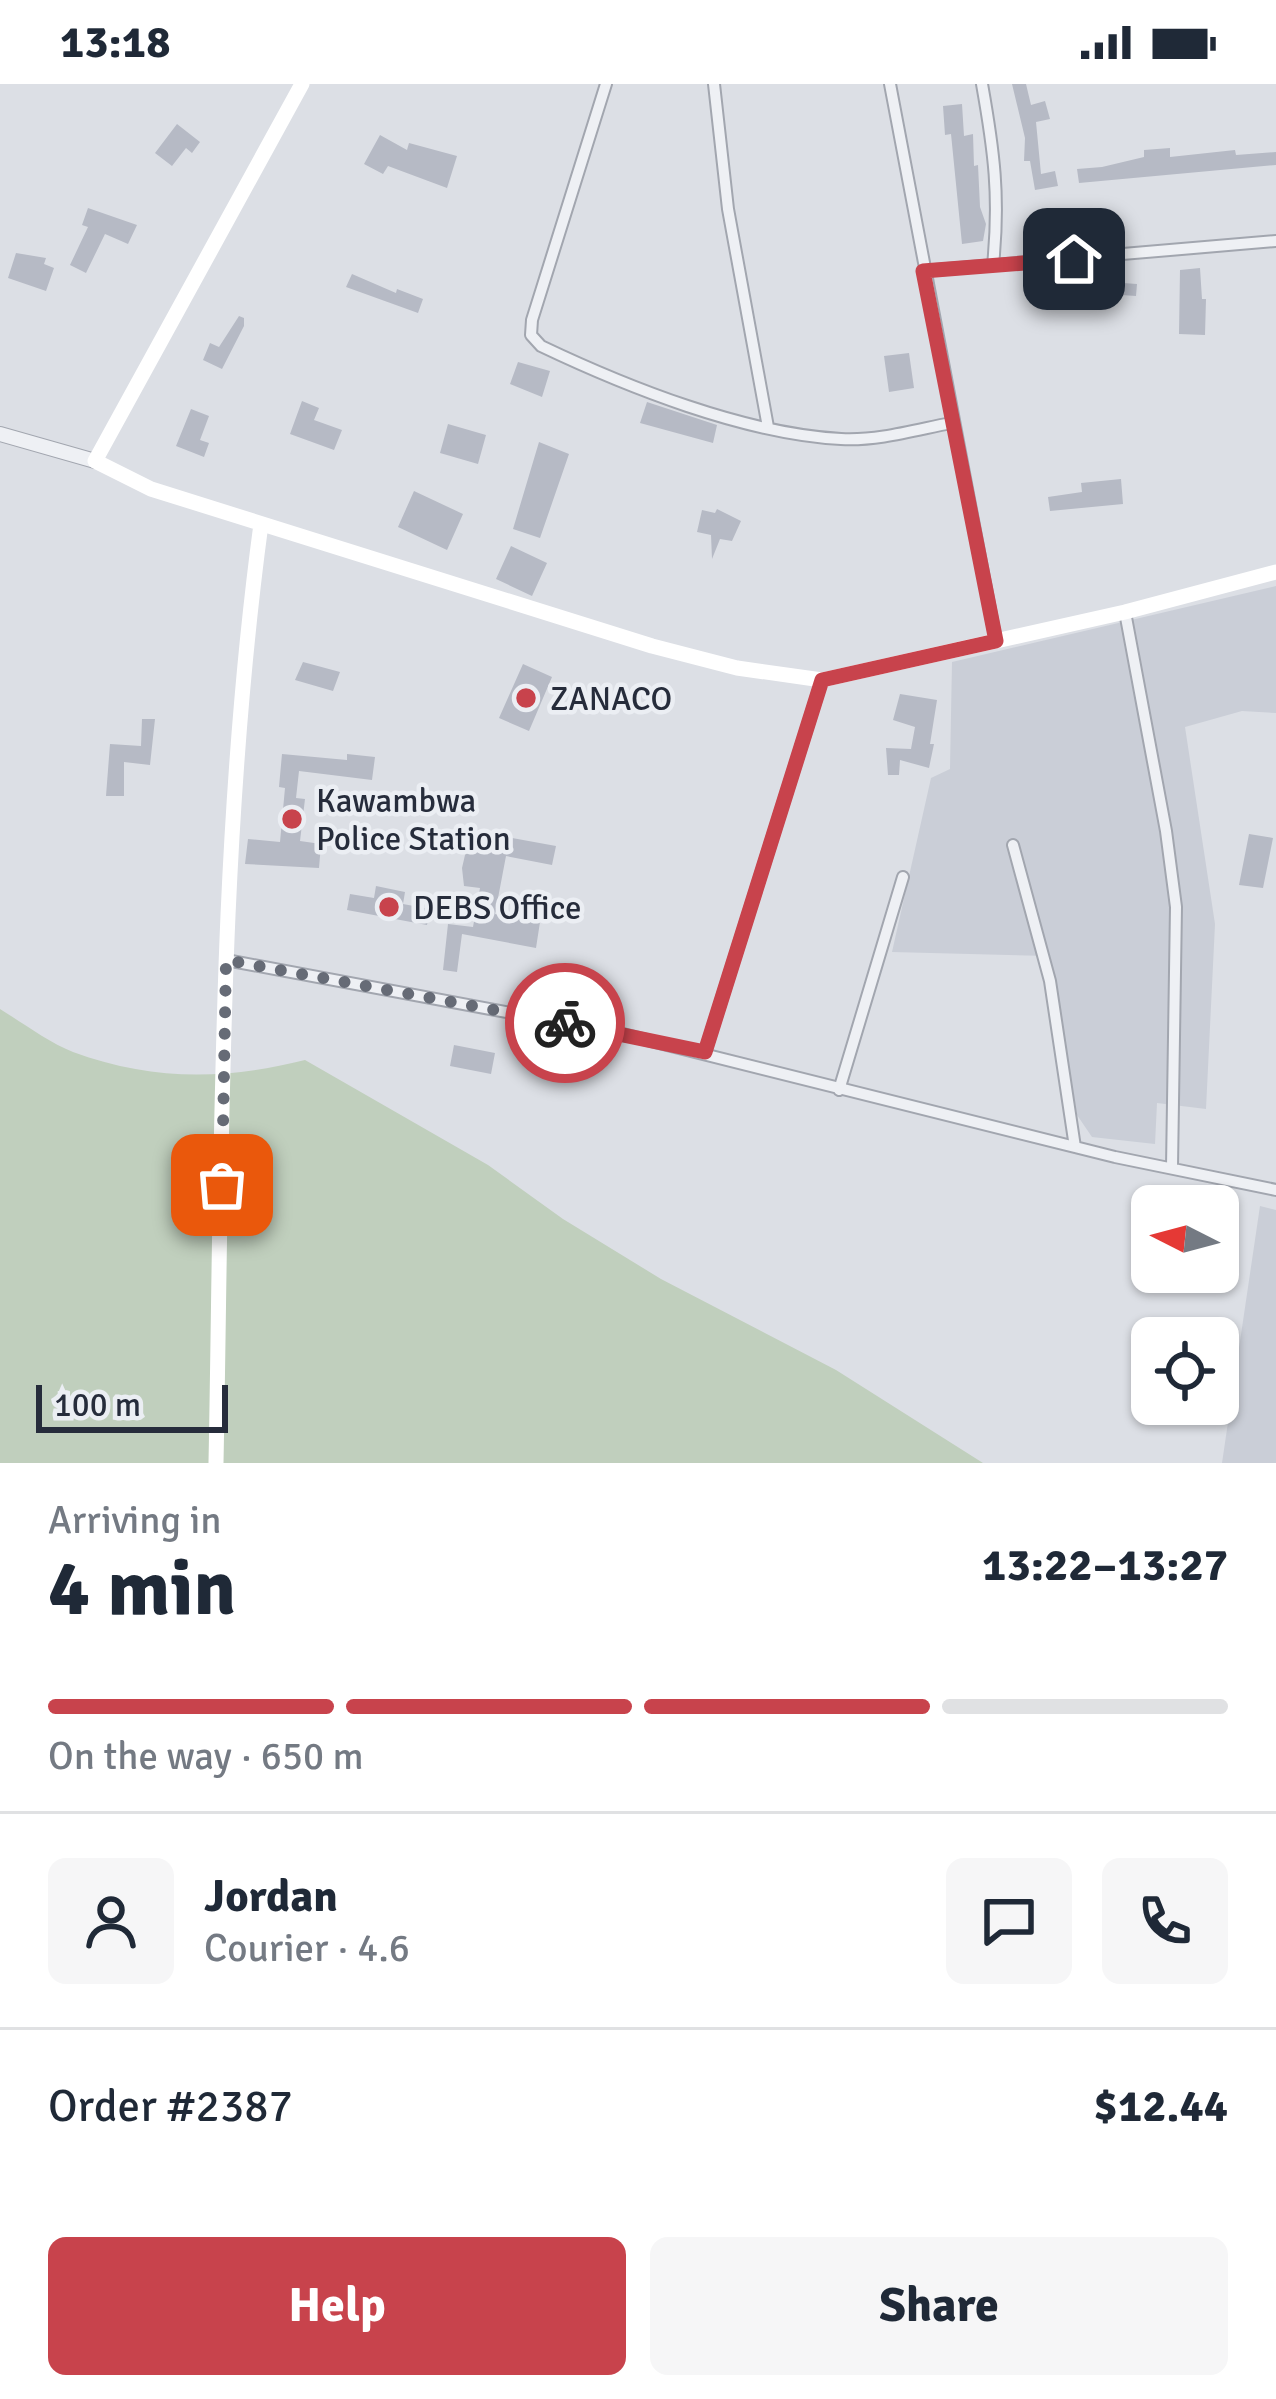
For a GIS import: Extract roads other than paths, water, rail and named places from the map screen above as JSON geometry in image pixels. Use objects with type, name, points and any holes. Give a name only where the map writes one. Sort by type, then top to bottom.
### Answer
[{"type":"main road","points":[[302,84],[95,460],[151,489],[652,646],[737,668],[822,680],[1125,612],[1276,572]]},
{"type":"main road","points":[[216,1463],[234,764],[261,524]]},
{"type":"street","points":[[606,84],[532,320],[531,335],[541,346],[596,372],[768,428],[873,439],[951,423]]},
{"type":"street","points":[[713,84],[728,209],[768,428]]},
{"type":"street","points":[[890,84],[996,641]]},
{"type":"street","points":[[982,84],[998,179],[993,265]]},
{"type":"street","points":[[923,271],[1276,241]]},
{"type":"street","points":[[0,434],[95,460]]},
{"type":"street","points":[[1125,612],[1176,907],[1172,1167]]},
{"type":"street","points":[[705,1052],[822,680]]},
{"type":"street","points":[[1013,844],[1050,981],[1076,1147]]},
{"type":"street","points":[[839,1090],[903,877]]},
{"type":"street","points":[[226,960],[705,1052],[839,1090],[1276,1190]]},
{"type":"place","name":"ZANACO","points":[[526,698]]},
{"type":"place","name":"Kawambwa Police Station","points":[[292,819]]},
{"type":"place","name":"DEBS Office","points":[[389,907]]}]
